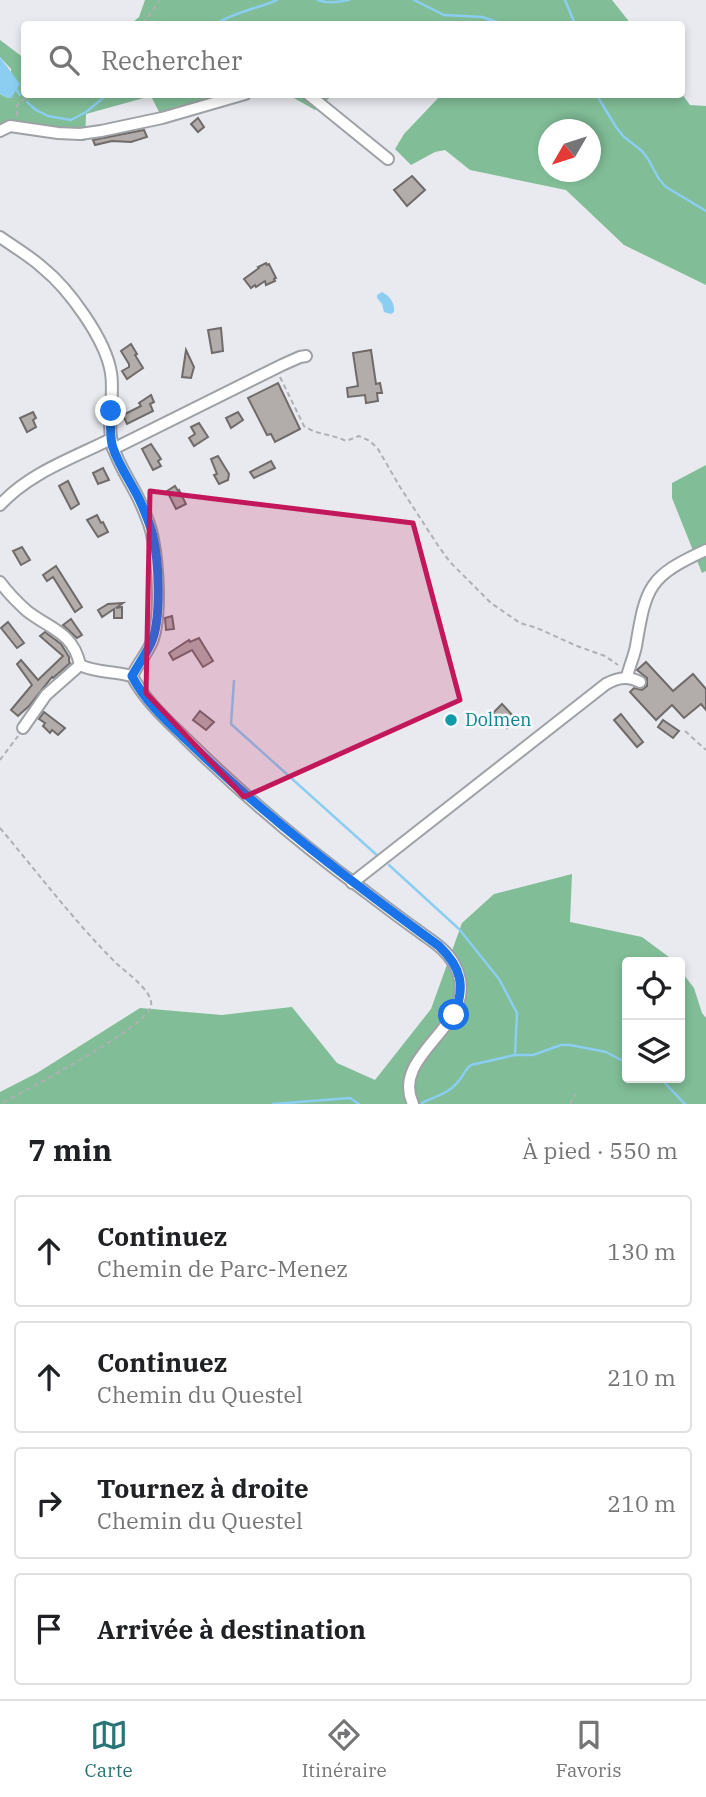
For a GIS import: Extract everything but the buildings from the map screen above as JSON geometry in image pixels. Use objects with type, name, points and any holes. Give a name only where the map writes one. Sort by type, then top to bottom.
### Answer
[{"type":"street","points":[[0,131],[17,127],[58,133],[102,131],[162,118],[231,98]]},
{"type":"street","points":[[313,98],[388,159]]},
{"type":"street","points":[[0,237],[45,269],[69,295],[97,336],[111,372],[112,444],[149,524],[156,562],[158,605],[155,628],[149,648],[132,676]]},
{"type":"street","points":[[0,505],[34,478],[306,356]]},
{"type":"street","points":[[352,883],[606,684],[627,675],[633,659],[643,608],[653,585],[667,571],[706,550]]},
{"type":"street","points":[[0,582],[19,604],[68,639],[78,655],[80,665]]},
{"type":"street","points":[[80,665],[91,670],[132,676],[143,694],[209,761],[352,883],[439,946],[453,962],[460,978],[461,989],[454,1015],[411,1072],[409,1090],[413,1104]]},
{"type":"street","points":[[23,728],[46,695],[80,665]]},
{"type":"street","points":[[627,675],[640,682]]},
{"type":"path","points":[[145,21],[160,0]]},
{"type":"path","points":[[17,127],[17,105],[25,98]]},
{"type":"path","points":[[281,377],[304,426],[346,441],[359,436],[379,449],[439,547],[450,562],[491,603],[520,623],[605,656],[627,675]]},
{"type":"path","points":[[685,730],[706,750]]},
{"type":"path","points":[[0,760],[12,746]]},
{"type":"path","points":[[0,828],[79,923],[116,964],[147,992],[152,1002],[151,1010],[104,1046],[0,1104]]},
{"type":"path","points":[[570,1104],[576,1094]]},
{"type":"highlighted area","points":[[150,491],[413,523],[460,700],[244,797],[146,693]]},
{"type":"green space","points":[[145,0],[612,0],[629,21],[134,21],[139,17]]},
{"type":"green space","points":[[0,40],[21,56],[21,98],[144,98],[86,114],[85,141],[41,136],[36,128],[0,125],[0,94],[12,97],[11,69],[0,57]]},
{"type":"green space","points":[[152,98],[221,98],[162,118]]},
{"type":"green space","points":[[294,98],[329,98],[315,110]]},
{"type":"green space","points":[[438,98],[685,98],[690,105],[706,106],[706,285],[624,245],[566,190],[470,170],[445,150],[435,152],[411,165],[395,149],[404,134]]},
{"type":"green space","points":[[706,465],[706,571],[702,573],[672,498],[672,483]]},
{"type":"green space","points":[[572,874],[570,922],[642,937],[669,957],[622,957],[622,1083],[685,1083],[685,976],[694,988],[706,1018],[706,1104],[0,1104],[0,1092],[37,1073],[140,1008],[222,1015],[292,1007],[337,1063],[375,1080],[431,1009],[462,923],[494,894]]},
{"type":"water","points":[[0,57],[20,84],[12,97],[8,98],[0,94]]},
{"type":"water","points":[[382,292],[393,303],[394,312],[391,314],[384,312],[377,298]]},
{"type":"waterway","points":[[221,21],[277,0]]},
{"type":"waterway","points":[[318,0],[349,0]]},
{"type":"waterway","points":[[414,0],[444,15],[482,17],[494,21]]},
{"type":"waterway","points":[[565,0],[574,21]]},
{"type":"waterway","points":[[16,89],[20,95]]},
{"type":"waterway","points":[[27,102],[48,116],[71,120],[103,98]]},
{"type":"waterway","points":[[598,98],[616,127],[642,151],[666,187],[706,211]]},
{"type":"waterway","points":[[234,681],[231,724],[379,857]]},
{"type":"waterway","points":[[389,865],[459,929],[499,979],[517,1013],[515,1055]]},
{"type":"waterway","points":[[422,1103],[450,1090],[471,1065],[515,1055],[533,1055],[561,1045],[606,1052],[622,1060]]},
{"type":"waterway","points":[[665,1083],[685,1104]]},
{"type":"waterway","points":[[273,1104],[350,1098],[359,1104]]},
{"type":"place","name":"Dolmen","points":[[451,720]]},
{"type":"route","points":[[111,411],[113,449],[149,524],[156,562],[158,605],[155,628],[149,648],[132,676],[137,685],[209,761],[279,823],[352,883],[447,954],[460,978],[461,989],[454,1015]]}]
